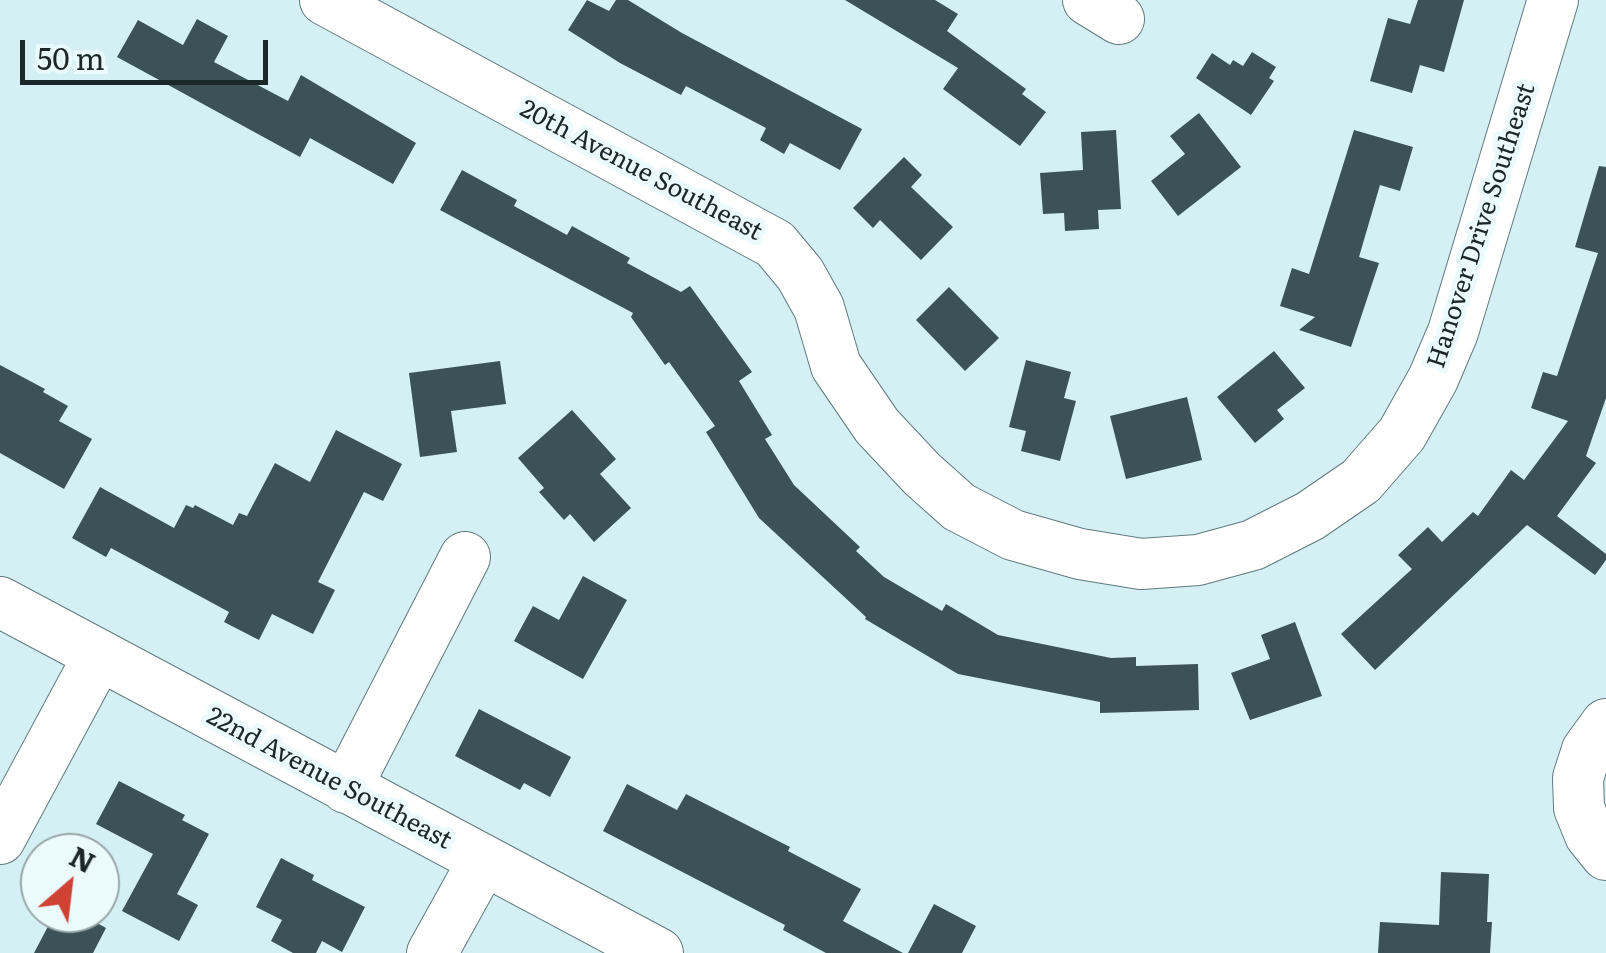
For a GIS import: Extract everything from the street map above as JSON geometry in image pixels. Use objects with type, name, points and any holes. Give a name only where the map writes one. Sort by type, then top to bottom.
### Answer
[{"type":"street","name":"20th Avenue Southeast","points":[[325,0],[775,244],[800,274],[819,308],[836,366],[877,426],[960,507],[1013,535]]},
{"type":"street","name":"Hanover Drive Southeast","points":[[1013,535],[1080,554],[1141,564],[1198,560],[1252,545],[1310,516],[1361,480],[1402,434],[1433,379],[1452,332],[1553,0]]},
{"type":"street","points":[[346,788],[466,557]]},
{"type":"street","name":"22nd Avenue Southeast","points":[[0,602],[658,953]]},
{"type":"street","points":[[0,839],[99,655]]},
{"type":"street","points":[[1606,724],[1586,750],[1578,778],[1579,808],[1590,835],[1606,855]]},
{"type":"street","points":[[432,953],[483,861]]},
{"type":"building","points":[[587,0],[609,11],[616,0],[628,0],[862,129],[840,170],[790,143],[784,154],[760,140],[766,128],[686,86],[681,95],[568,30]]},
{"type":"building","points":[[845,0],[935,0],[958,14],[947,31],[1026,89],[1022,94],[1046,112],[1020,146],[943,89],[958,68]]},
{"type":"building","points":[[1418,0],[1464,0],[1444,72],[1420,65],[1412,93],[1370,81],[1388,18],[1410,24]]},
{"type":"building","points":[[197,19],[228,36],[214,62],[288,101],[301,75],[416,143],[393,184],[310,138],[300,157],[117,57],[138,20],[183,45]]},
{"type":"building","points":[[1252,52],[1276,67],[1269,78],[1274,81],[1251,115],[1196,78],[1212,53],[1230,65],[1233,60],[1243,66]]},
{"type":"building","points":[[1199,113],[1241,167],[1178,216],[1151,181],[1185,154],[1170,136]]},
{"type":"building","points":[[1116,130],[1121,209],[1098,210],[1099,229],[1065,231],[1064,213],[1043,214],[1040,173],[1083,170],[1081,132]]},
{"type":"building","points":[[1354,130],[1413,147],[1400,191],[1380,185],[1359,257],[1379,263],[1351,347],[1299,330],[1315,317],[1280,306],[1292,268],[1309,274]]},
{"type":"building","points":[[904,157],[922,175],[911,187],[953,227],[921,260],[880,220],[873,228],[853,208]]},
{"type":"building","points":[[1599,166],[1606,167],[1606,398],[1586,456],[1596,463],[1557,516],[1606,554],[1606,560],[1595,575],[1527,525],[1375,670],[1341,634],[1412,569],[1398,555],[1428,527],[1442,542],[1473,512],[1478,516],[1511,470],[1524,480],[1568,421],[1531,408],[1543,372],[1557,376],[1598,253],[1575,247]]},
{"type":"building","points":[[462,170],[517,200],[514,206],[567,235],[572,226],[630,258],[627,263],[681,292],[690,286],[752,372],[739,381],[772,435],[765,439],[794,485],[860,547],[856,551],[884,577],[942,611],[946,604],[998,635],[1111,658],[1136,657],[1136,666],[1198,664],[1199,710],[1100,713],[1100,702],[958,674],[865,619],[759,518],[706,432],[715,426],[669,362],[665,365],[631,317],[633,313],[440,210]]},
{"type":"building","points":[[949,287],[999,338],[965,371],[916,320]]},
{"type":"building","points":[[1274,351],[1305,388],[1277,410],[1284,419],[1255,443],[1217,397]]},
{"type":"building","points":[[1026,360],[1071,372],[1064,398],[1076,401],[1060,461],[1021,451],[1026,431],[1009,427]]},
{"type":"building","points":[[500,361],[506,404],[451,411],[457,452],[420,457],[409,373]]},
{"type":"building","points":[[0,365],[68,406],[59,421],[92,439],[64,489],[0,453]]},
{"type":"building","points":[[1187,397],[1202,460],[1126,479],[1110,416]]},
{"type":"building","points":[[572,410],[616,459],[600,474],[631,508],[594,542],[570,514],[564,520],[539,492],[544,488],[518,458]]},
{"type":"building","points":[[336,430],[402,464],[383,501],[364,492],[318,582],[335,590],[313,634],[272,614],[259,640],[224,622],[229,612],[111,548],[106,557],[72,538],[100,487],[174,528],[186,505],[195,505],[233,525],[239,513],[247,516],[275,463],[310,482]]},
{"type":"building","points":[[583,576],[627,600],[583,679],[514,641],[533,606],[559,620]]},
{"type":"building","points":[[1295,622],[1322,696],[1250,720],[1231,673],[1270,659],[1261,635]]},
{"type":"building","points":[[479,709],[571,757],[550,797],[524,783],[520,790],[455,756]]},
{"type":"building","points":[[119,781],[185,815],[182,820],[209,834],[177,894],[198,905],[179,941],[122,911],[153,854],[120,837],[120,833],[96,824]]},
{"type":"building","points":[[627,784],[677,810],[686,794],[790,847],[788,851],[861,889],[843,921],[903,953],[826,953],[783,930],[785,925],[603,831]]},
{"type":"building","points":[[281,858],[314,875],[312,880],[365,907],[342,952],[322,941],[316,953],[293,953],[271,941],[282,920],[256,907]]},
{"type":"building","points":[[1441,872],[1489,874],[1490,953],[1378,953],[1380,922],[1439,925]]},
{"type":"building","points":[[934,904],[976,926],[962,953],[908,953]]},
{"type":"building","points":[[44,933],[103,933],[93,953],[34,953]]}]
